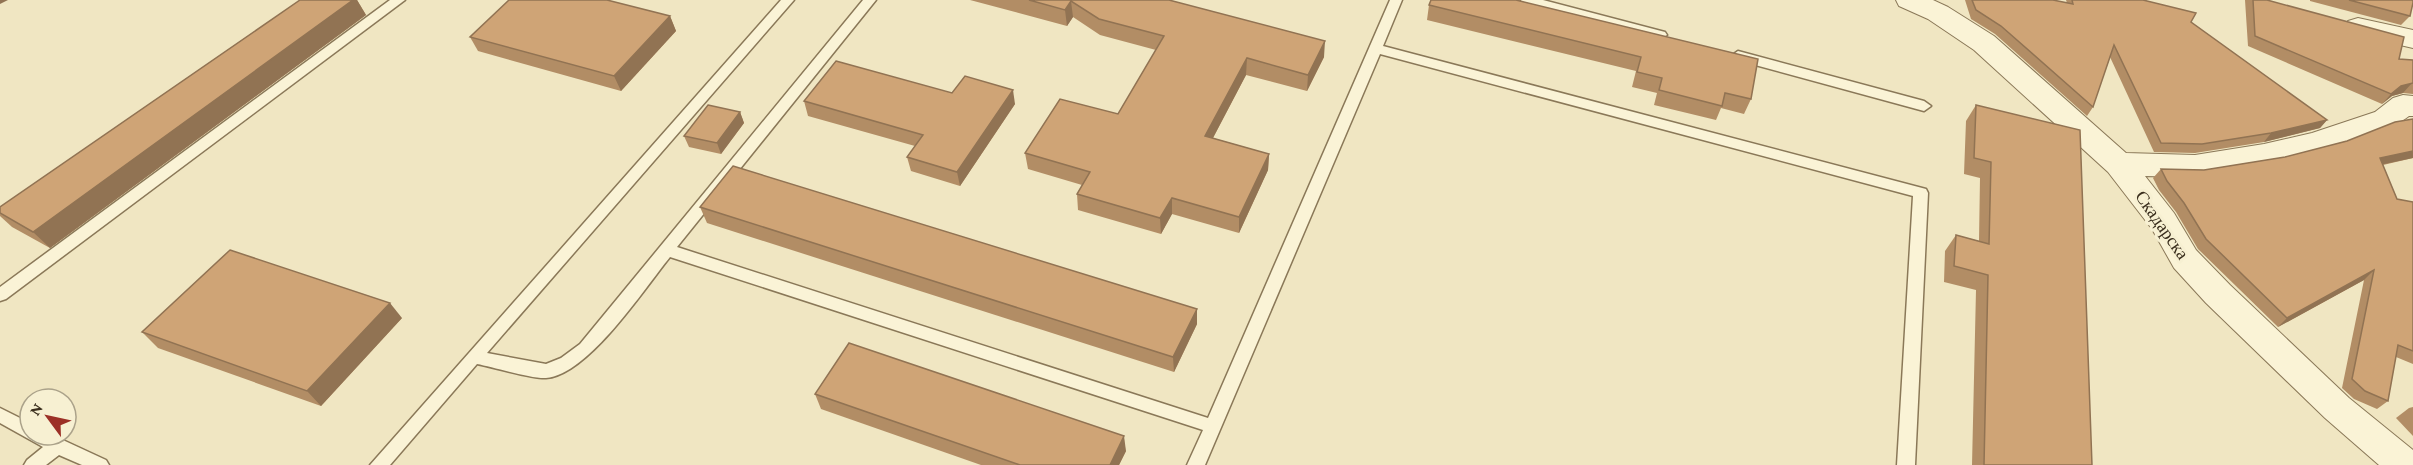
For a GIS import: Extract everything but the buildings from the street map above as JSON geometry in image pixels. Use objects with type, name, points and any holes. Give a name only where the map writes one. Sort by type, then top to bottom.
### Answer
[{"type":"street","name":"Скадарска","points":[[1909,0],[1945,17],[1984,43],[2119,164],[2163,221],[2186,259],[2218,294],[2337,408],[2404,465]]},
{"type":"street","points":[[2332,19],[2377,32],[2413,39]]},
{"type":"street","points":[[2119,164],[2196,166],[2264,155],[2316,143],[2385,119],[2403,105],[2413,106]]},
{"type":"lane","points":[[0,294],[399,0]]},
{"type":"lane","points":[[379,465],[788,0]]},
{"type":"lane","points":[[474,357],[546,371],[567,363],[586,349],[870,0]]},
{"type":"lane","points":[[1196,465],[1396,0]]},
{"type":"lane","points":[[1527,0],[1674,39]]},
{"type":"lane","points":[[1375,48],[1922,192],[1905,465]]},
{"type":"lane","points":[[1720,51],[1924,106]]},
{"type":"lane","points":[[667,250],[1212,426]]},
{"type":"lane","points":[[0,415],[18,425]]},
{"type":"lane","points":[[33,465],[56,447]]},
{"type":"lane","points":[[59,447],[100,465]]}]
